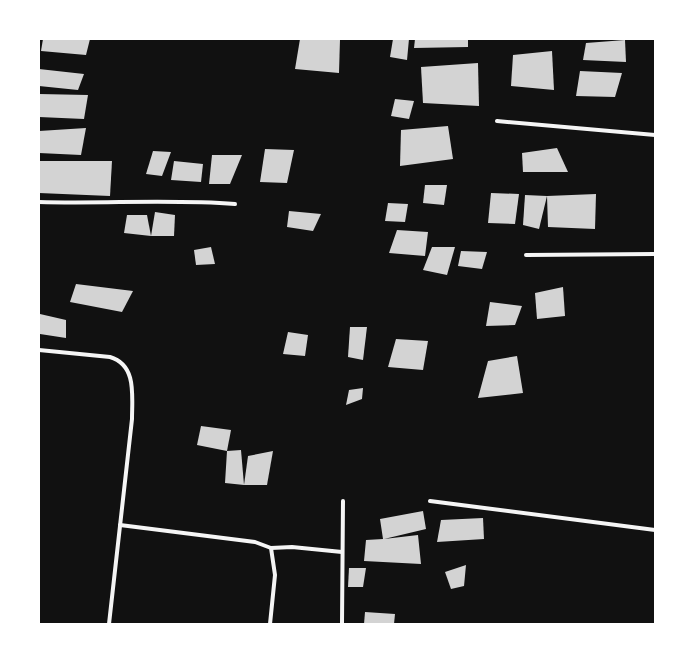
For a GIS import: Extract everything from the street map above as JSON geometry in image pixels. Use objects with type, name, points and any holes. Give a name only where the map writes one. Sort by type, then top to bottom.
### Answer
[{"type":"street","points":[[497,121],[655,135]]},
{"type":"street","points":[[39,202],[99,204],[175,201],[235,204]]},
{"type":"street","points":[[526,255],[655,254]]},
{"type":"street","points":[[39,350],[118,359],[125,366],[132,391],[132,419],[109,624]]},
{"type":"street","points":[[342,624],[343,501]]},
{"type":"street","points":[[430,501],[655,530]]},
{"type":"street","points":[[120,525],[254,542],[271,548],[292,547],[342,552]]},
{"type":"street","points":[[270,624],[275,575],[271,548]]},
{"type":"building","points":[[43,39],[90,39],[86,55],[41,51]]},
{"type":"building","points":[[300,39],[340,39],[339,73],[295,69]]},
{"type":"building","points":[[393,39],[409,39],[407,60],[390,57]]},
{"type":"building","points":[[415,39],[468,39],[468,47],[414,48]]},
{"type":"building","points":[[625,40],[626,62],[583,60],[586,43]]},
{"type":"building","points":[[552,51],[554,90],[511,86],[513,55]]},
{"type":"building","points":[[478,63],[479,106],[423,103],[421,67]]},
{"type":"building","points":[[39,69],[84,74],[78,90],[39,86]]},
{"type":"building","points":[[580,71],[622,73],[615,97],[576,96]]},
{"type":"building","points":[[39,94],[88,95],[84,119],[39,117]]},
{"type":"building","points":[[395,99],[414,101],[409,119],[391,116]]},
{"type":"building","points":[[448,126],[453,159],[400,166],[401,130]]},
{"type":"building","points":[[86,128],[81,155],[39,153],[39,131]]},
{"type":"building","points":[[557,148],[568,172],[523,172],[522,153]]},
{"type":"building","points":[[265,149],[294,150],[287,183],[260,182]]},
{"type":"building","points":[[153,151],[171,152],[162,176],[146,174]]},
{"type":"building","points":[[212,155],[242,155],[230,184],[209,184]]},
{"type":"building","points":[[39,161],[112,161],[110,196],[39,193]]},
{"type":"building","points":[[174,161],[203,164],[201,182],[171,180]]},
{"type":"building","points":[[425,185],[447,185],[444,205],[423,203]]},
{"type":"building","points":[[491,193],[519,194],[515,224],[488,223]]},
{"type":"building","points":[[596,194],[595,229],[548,227],[547,196]]},
{"type":"building","points":[[525,195],[547,196],[539,229],[523,225]]},
{"type":"building","points":[[388,203],[408,204],[405,222],[385,221]]},
{"type":"building","points":[[289,211],[321,214],[313,231],[287,227]]},
{"type":"building","points":[[155,212],[175,215],[174,236],[151,236]]},
{"type":"building","points":[[127,215],[147,215],[151,236],[124,233]]},
{"type":"building","points":[[397,230],[428,232],[425,256],[389,253]]},
{"type":"building","points":[[211,247],[215,264],[196,265],[194,250]]},
{"type":"building","points":[[432,247],[455,247],[447,275],[423,270]]},
{"type":"building","points":[[461,251],[487,252],[482,269],[458,266]]},
{"type":"building","points":[[76,284],[133,291],[122,312],[70,302]]},
{"type":"building","points":[[563,287],[565,316],[537,319],[535,293]]},
{"type":"building","points":[[490,302],[522,306],[515,325],[486,326]]},
{"type":"building","points":[[40,314],[66,320],[66,338],[40,334]]},
{"type":"building","points":[[350,327],[367,327],[363,360],[348,357]]},
{"type":"building","points":[[288,332],[308,335],[305,356],[283,354]]},
{"type":"building","points":[[396,339],[428,341],[423,370],[388,367]]},
{"type":"building","points":[[517,356],[523,393],[478,398],[488,361]]},
{"type":"building","points":[[363,388],[362,399],[346,405],[349,390]]},
{"type":"building","points":[[201,426],[231,430],[227,451],[197,445]]},
{"type":"building","points":[[241,450],[244,485],[225,483],[227,451]]},
{"type":"building","points":[[273,451],[267,485],[244,485],[248,456]]},
{"type":"building","points":[[423,511],[426,529],[384,539],[418,535],[421,564],[364,561],[366,540],[383,539],[380,519]]},
{"type":"building","points":[[483,518],[484,539],[437,542],[441,520]]},
{"type":"building","points":[[466,565],[464,586],[451,589],[445,572]]},
{"type":"building","points":[[349,568],[366,568],[363,587],[348,587]]},
{"type":"building","points":[[365,612],[395,614],[394,624],[364,624]]}]
